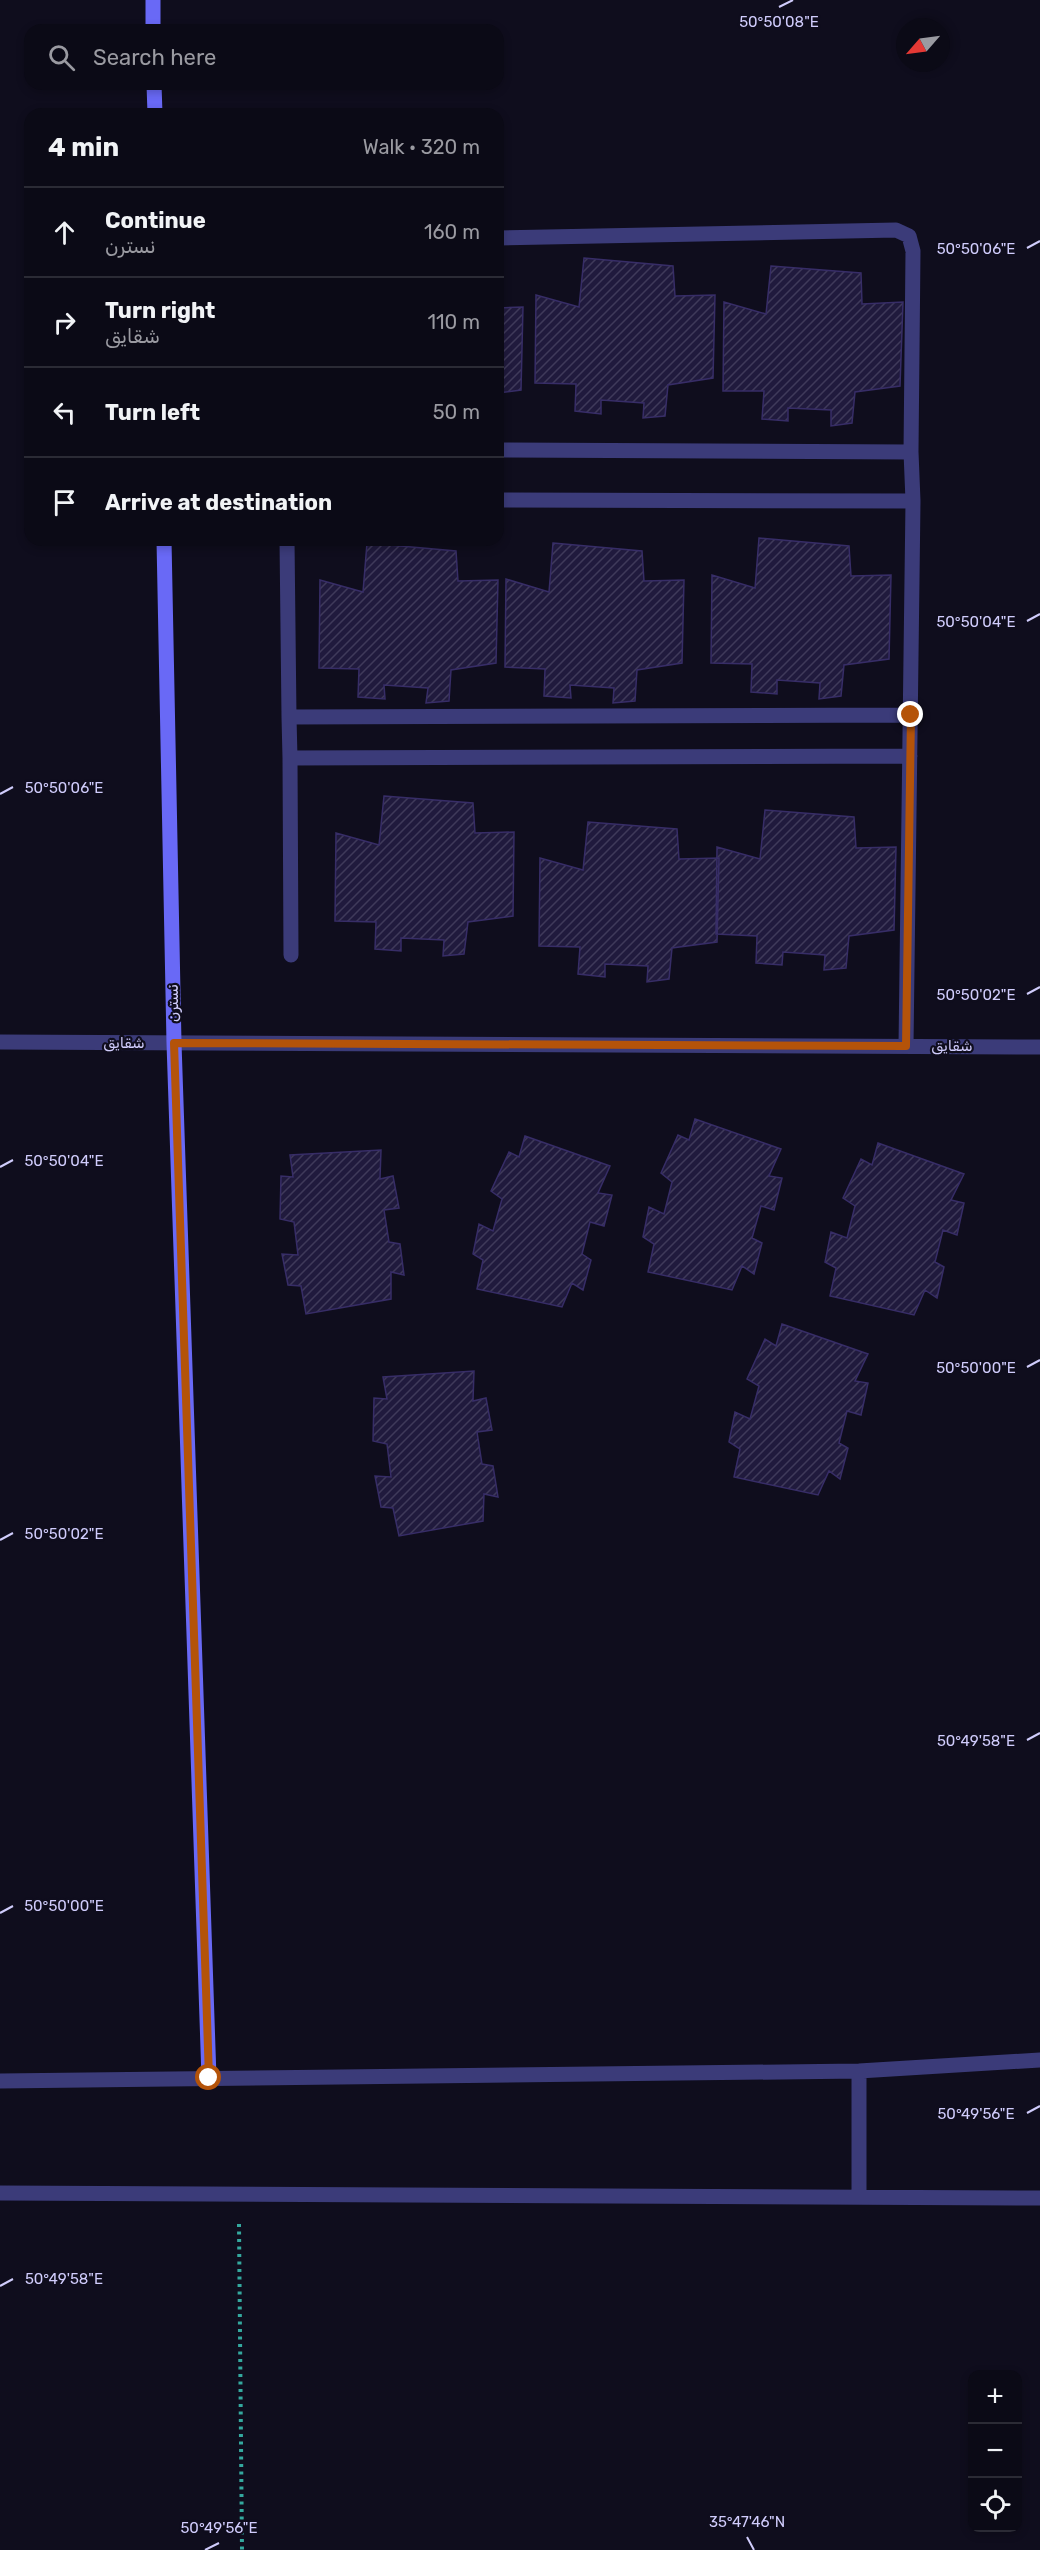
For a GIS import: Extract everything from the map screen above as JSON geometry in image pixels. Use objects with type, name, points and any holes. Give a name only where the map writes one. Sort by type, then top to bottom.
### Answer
[{"type":"street","points":[[153,0],[153,24]]},
{"type":"street","points":[[154,90],[155,108]]},
{"type":"street","points":[[504,238],[896,230],[909,236],[913,251],[911,452],[913,501],[906,1046]]},
{"type":"street","points":[[504,450],[911,452]]},
{"type":"street","points":[[504,500],[913,501]]},
{"type":"street","name":"نسترن","points":[[164,546],[174,1043],[209,2078]]},
{"type":"street","points":[[287,546],[291,955]]},
{"type":"street","points":[[289,717],[911,715]]},
{"type":"street","points":[[290,758],[910,756]]},
{"type":"street","name":"شقایق","points":[[0,1042],[1040,1047]]},
{"type":"street","points":[[0,2081],[859,2071],[1040,2060]]},
{"type":"street","points":[[859,2071],[859,2197]]},
{"type":"street","points":[[0,2193],[1040,2198]]},
{"type":"path","points":[[238,2193],[242,2550]]},
{"type":"building","points":[[584,258],[673,266],[675,296],[715,295],[713,378],[668,385],[665,416],[643,418],[644,403],[601,400],[601,414],[575,411],[576,384],[535,383],[536,295],[579,307]]},
{"type":"building","points":[[771,266],[861,273],[862,304],[903,302],[900,386],[855,392],[852,423],[831,426],[831,410],[788,408],[788,421],[762,419],[764,391],[723,391],[724,302],[766,314]]},
{"type":"building","points":[[523,307],[521,390],[504,392],[504,308]]},
{"type":"building","points":[[759,538],[849,546],[851,576],[891,575],[889,659],[844,665],[841,696],[819,699],[820,683],[777,680],[777,694],[751,692],[752,664],[711,663],[712,575],[755,588]]},
{"type":"building","points":[[553,543],[642,551],[644,581],[684,580],[682,663],[637,670],[635,701],[613,703],[614,688],[570,685],[571,698],[544,696],[545,669],[505,667],[506,579],[549,592]]},
{"type":"building","points":[[367,546],[400,546],[456,551],[458,581],[498,580],[496,663],[451,670],[449,701],[426,703],[428,688],[384,685],[385,699],[358,697],[359,669],[319,668],[320,580],[363,592]]},
{"type":"building","points":[[384,796],[473,803],[475,833],[514,832],[513,916],[468,922],[464,954],[443,956],[444,940],[401,938],[401,951],[375,949],[376,922],[335,921],[336,833],[379,845]]},
{"type":"building","points":[[765,810],[854,817],[856,848],[896,847],[894,930],[849,936],[846,968],[824,970],[825,955],[783,952],[782,965],[756,963],[757,936],[716,934],[717,847],[760,859]]},
{"type":"building","points":[[588,822],[677,829],[679,859],[719,858],[717,942],[672,948],[669,979],[647,982],[648,966],[605,964],[605,977],[578,974],[580,947],[539,946],[540,858],[583,870]]},
{"type":"building","points":[[695,1119],[781,1149],[769,1176],[782,1178],[774,1210],[761,1206],[752,1238],[762,1243],[754,1274],[742,1266],[732,1290],[648,1272],[654,1244],[643,1237],[649,1207],[664,1214],[672,1182],[661,1173],[678,1135],[689,1140]]},
{"type":"building","points":[[525,1136],[610,1166],[598,1193],[612,1195],[604,1226],[590,1222],[582,1254],[591,1260],[583,1290],[572,1283],[562,1307],[477,1289],[483,1260],[473,1254],[479,1224],[493,1231],[502,1199],[491,1191],[509,1152],[519,1157]]},
{"type":"building","points":[[878,1143],[964,1174],[951,1200],[964,1203],[957,1235],[943,1230],[935,1262],[944,1267],[937,1298],[925,1290],[914,1315],[830,1296],[836,1268],[825,1262],[831,1232],[847,1238],[855,1206],[843,1198],[861,1159],[872,1165]]},
{"type":"building","points":[[381,1150],[380,1179],[393,1176],[399,1208],[384,1210],[389,1242],[400,1244],[404,1275],[391,1272],[391,1299],[306,1314],[301,1286],[288,1285],[282,1254],[298,1255],[294,1222],[280,1219],[281,1176],[293,1177],[290,1155]]},
{"type":"building","points":[[782,1324],[868,1354],[855,1381],[868,1383],[861,1415],[847,1411],[839,1443],[848,1448],[840,1479],[829,1471],[818,1495],[734,1477],[740,1449],[729,1442],[735,1412],[750,1419],[759,1386],[747,1379],[765,1339],[776,1346]]},
{"type":"building","points":[[474,1371],[473,1401],[486,1398],[492,1430],[477,1432],[482,1464],[493,1466],[498,1497],[484,1494],[483,1521],[399,1536],[393,1508],[381,1507],[375,1476],[391,1477],[387,1444],[373,1441],[374,1398],[387,1399],[383,1377]]},
{"type":"route","points":[[209,2078],[174,1043],[906,1046],[911,715]]}]
